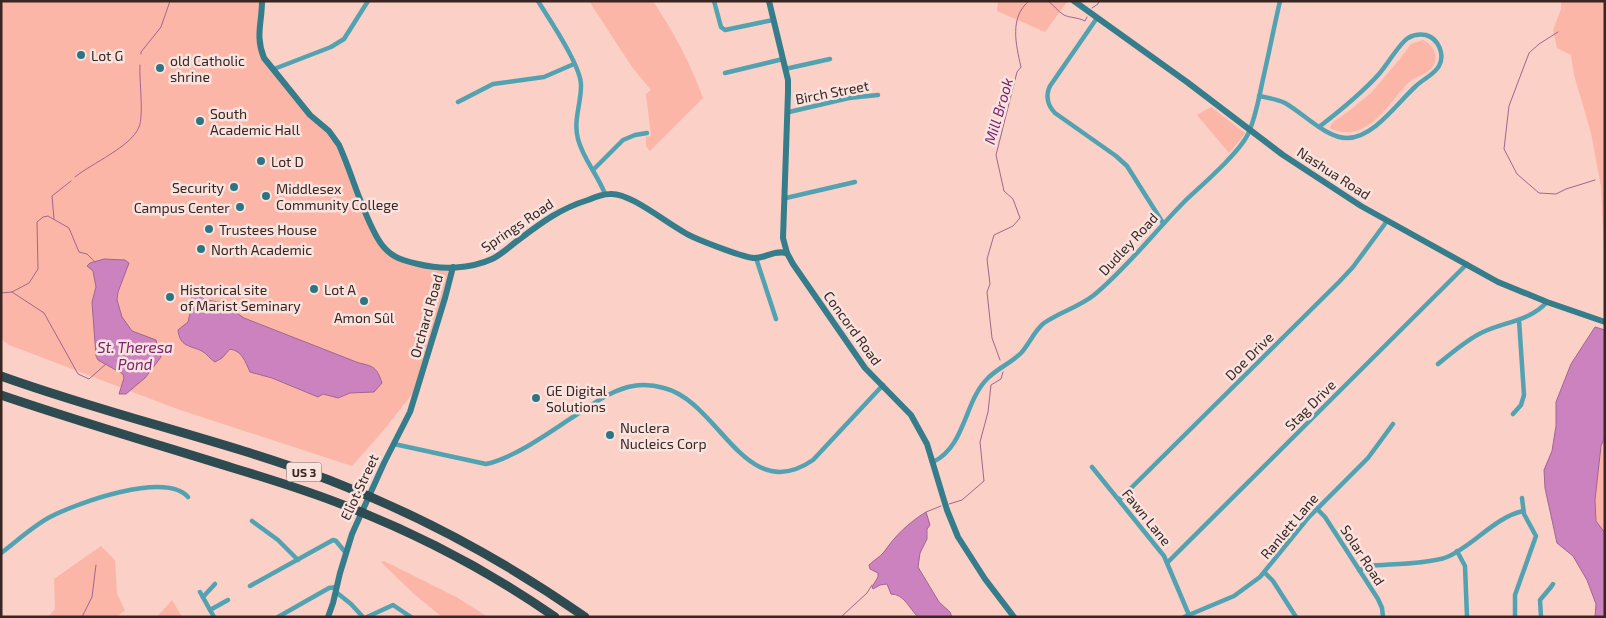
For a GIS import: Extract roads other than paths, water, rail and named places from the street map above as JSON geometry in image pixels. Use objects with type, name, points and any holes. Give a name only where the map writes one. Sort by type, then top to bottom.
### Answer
[{"type":"highway","name":"US 3","points":[[1,376],[327,480],[383,502],[478,549],[532,581],[585,617]]},
{"type":"highway","name":"US 3","points":[[1,395],[301,489],[351,508],[397,527],[447,552],[531,600],[555,617]]},
{"type":"main road","name":"Springs Road","points":[[262,1],[258,30],[260,48],[264,58],[310,115],[329,131],[340,145],[378,240],[387,252],[397,259],[431,268],[453,267],[493,259],[558,211],[605,194]]},
{"type":"main road","name":"Concord Road","points":[[769,1],[788,80],[789,112],[783,238],[787,253],[850,348],[872,376],[911,415],[922,434],[933,462],[947,510],[962,545],[1014,617]]},
{"type":"main road","name":"Nashua Road","points":[[1074,1],[1308,172],[1387,220],[1498,282],[1547,302],[1605,322]]},
{"type":"main road","points":[[605,194],[622,196],[693,237],[745,257],[756,258],[769,253],[787,253]]},
{"type":"main road","name":"Orchard Road","points":[[422,372],[453,267]]},
{"type":"main road","name":"Eliot Street","points":[[328,617],[355,527],[410,412],[422,372]]},
{"type":"street","points":[[274,69],[331,47],[344,39],[368,1]]},
{"type":"street","points":[[538,1],[581,75],[582,86],[576,116],[576,132],[582,150],[605,194]]},
{"type":"street","points":[[714,1],[722,29],[728,30],[773,20]]},
{"type":"street","name":"Dudley Road","points":[[933,462],[944,454],[955,440],[966,420],[976,393],[988,378],[1021,352],[1041,326],[1094,295],[1227,160],[1244,140],[1250,130],[1259,96],[1280,1]]},
{"type":"street","points":[[1097,18],[1050,86],[1047,95],[1049,105],[1056,113],[1127,166],[1163,223]]},
{"type":"street","points":[[1259,96],[1283,102],[1319,127],[1336,136],[1348,138],[1357,136],[1372,128],[1386,117],[1416,86],[1436,70],[1442,56],[1437,43],[1428,36],[1421,34],[1407,39],[1385,68],[1358,97],[1319,127]]},
{"type":"street","points":[[725,72],[783,59]]},
{"type":"street","points":[[785,69],[830,59]]},
{"type":"street","points":[[458,102],[493,84],[544,77],[574,64]]},
{"type":"street","name":"Birch Street","points":[[789,112],[848,98],[878,95]]},
{"type":"street","points":[[593,170],[623,140],[648,133]]},
{"type":"street","points":[[786,198],[855,182]]},
{"type":"street","name":"Doe Drive","points":[[1119,500],[1339,282],[1358,261],[1387,220]]},
{"type":"street","points":[[756,258],[776,319]]},
{"type":"street","name":"Stag Drive","points":[[1168,562],[1467,264]]},
{"type":"street","points":[[1438,364],[1476,335],[1519,320],[1541,308],[1547,302]]},
{"type":"street","points":[[1513,414],[1521,405],[1524,395],[1519,320]]},
{"type":"street","points":[[394,444],[486,464],[513,454],[616,391],[633,386],[651,386],[664,388],[685,397],[701,410],[734,448],[754,465],[769,471],[788,472],[802,467],[813,460],[883,385]]},
{"type":"street","name":"Ranlett Lane","points":[[1186,616],[1234,596],[1265,573],[1317,508],[1366,460],[1393,424]]},
{"type":"street","name":"Fawn Lane","points":[[1092,467],[1161,550],[1168,562],[1186,616]]},
{"type":"street","points":[[1,553],[50,517],[108,494],[151,488],[166,488],[180,491],[188,497]]},
{"type":"street","points":[[1515,617],[1515,595],[1536,538],[1535,531],[1523,511],[1522,498]]},
{"type":"street","name":"Solar Road","points":[[1317,508],[1325,517],[1380,603],[1383,617]]},
{"type":"street","points":[[1359,570],[1369,566],[1440,559],[1457,551],[1510,516],[1523,511]]},
{"type":"street","points":[[252,521],[278,540],[298,560]]},
{"type":"street","points":[[250,586],[335,540],[346,553]]},
{"type":"street","points":[[1457,551],[1464,562],[1466,617]]},
{"type":"street","points":[[1265,573],[1273,581],[1296,617]]},
{"type":"street","points":[[214,617],[201,595],[215,584]]},
{"type":"street","points":[[1541,617],[1540,600],[1552,587],[1552,584]]},
{"type":"street","points":[[278,617],[329,588],[336,590],[365,617],[393,605],[411,617]]},
{"type":"street","points":[[210,610],[228,600]]},
{"type":"water","name":"St. Theresa Pond","points":[[104,259],[125,260],[129,263],[118,292],[117,300],[122,317],[132,331],[156,340],[161,357],[145,378],[126,394],[119,394],[124,378],[123,374],[98,360],[96,356],[92,302],[96,287],[93,271],[87,266],[90,263]]},
{"type":"water","points":[[192,287],[205,300],[220,302],[244,318],[372,367],[382,383],[374,392],[350,393],[338,398],[323,394],[318,397],[272,378],[250,372],[243,357],[234,350],[230,349],[222,358],[215,362],[202,351],[183,343],[179,336],[178,330],[188,322],[191,309]]},
{"type":"water","points":[[1595,327],[1605,330],[1605,437],[1601,446],[1595,500],[1596,521],[1605,533],[1605,617],[1595,617],[1596,604],[1587,580],[1573,556],[1557,543],[1545,488],[1544,470],[1552,451],[1556,426],[1556,402],[1571,364]]},
{"type":"water","points":[[926,512],[930,525],[927,529],[927,539],[920,553],[918,567],[939,602],[950,612],[952,617],[918,617],[903,599],[891,594],[887,584],[873,589],[872,587],[878,577],[878,573],[870,569],[869,565],[882,554],[902,530]]},
{"type":"waterway","points":[[141,54],[161,27],[170,1]]},
{"type":"waterway","name":"Mill Brook","points":[[1000,360],[992,338],[987,292],[990,284],[987,259],[994,235],[1013,226],[1020,218],[1013,199],[1004,191],[996,155],[1017,72],[1021,67],[1017,50],[1016,23],[1023,8],[1029,1]]},
{"type":"waterway","name":"Mill Brook","points":[[1048,1],[1066,16],[1085,21],[1087,17]]},
{"type":"waterway","name":"Mill Brook","points":[[1092,8],[1099,1]]},
{"type":"waterway","points":[[1558,32],[1529,53],[1509,106],[1504,149],[1517,174],[1539,193],[1556,194],[1595,180]]},
{"type":"waterway","points":[[75,177],[120,148],[135,134],[139,127],[141,114],[140,65]]},
{"type":"waterway","points":[[54,219],[52,196],[71,181]]},
{"type":"waterway","points":[[1,293],[12,292],[29,283],[38,269],[37,222],[43,217],[48,216],[69,228],[79,252],[87,254],[95,262]]},
{"type":"waterway","points":[[12,292],[44,313],[78,374],[89,379],[106,364]]},
{"type":"waterway","name":"Mill Brook","points":[[949,504],[962,500],[984,481],[980,442],[988,412],[991,385],[1001,379],[1003,372]]},
{"type":"waterway","name":"Mill Brook","points":[[926,512],[941,506]]},
{"type":"waterway","points":[[82,617],[92,597],[96,565]]},
{"type":"waterway","name":"Mill Brook","points":[[841,617],[867,593],[872,585]]},
{"type":"place","name":"Lot G","points":[[81,55]]},
{"type":"place","name":"old Catholic shrine","points":[[160,68]]},
{"type":"place","name":"South Academic Hall","points":[[200,121]]},
{"type":"place","name":"Lot D","points":[[261,161]]},
{"type":"place","name":"Security","points":[[234,187]]},
{"type":"place","name":"Middlesex Community College","points":[[266,196]]},
{"type":"place","name":"Campus Center","points":[[240,207]]},
{"type":"place","name":"Trustees House","points":[[209,229]]},
{"type":"place","name":"North Academic","points":[[201,249]]},
{"type":"place","name":"Lot A","points":[[314,289]]},
{"type":"place","name":"Historical site of Marist Seminary","points":[[170,297]]},
{"type":"place","name":"Amon Sûl","points":[[364,301]]},
{"type":"place","name":"GE Digital Solutions","points":[[536,398]]},
{"type":"place","name":"Nuclera Nucleics Corp","points":[[610,435]]}]
